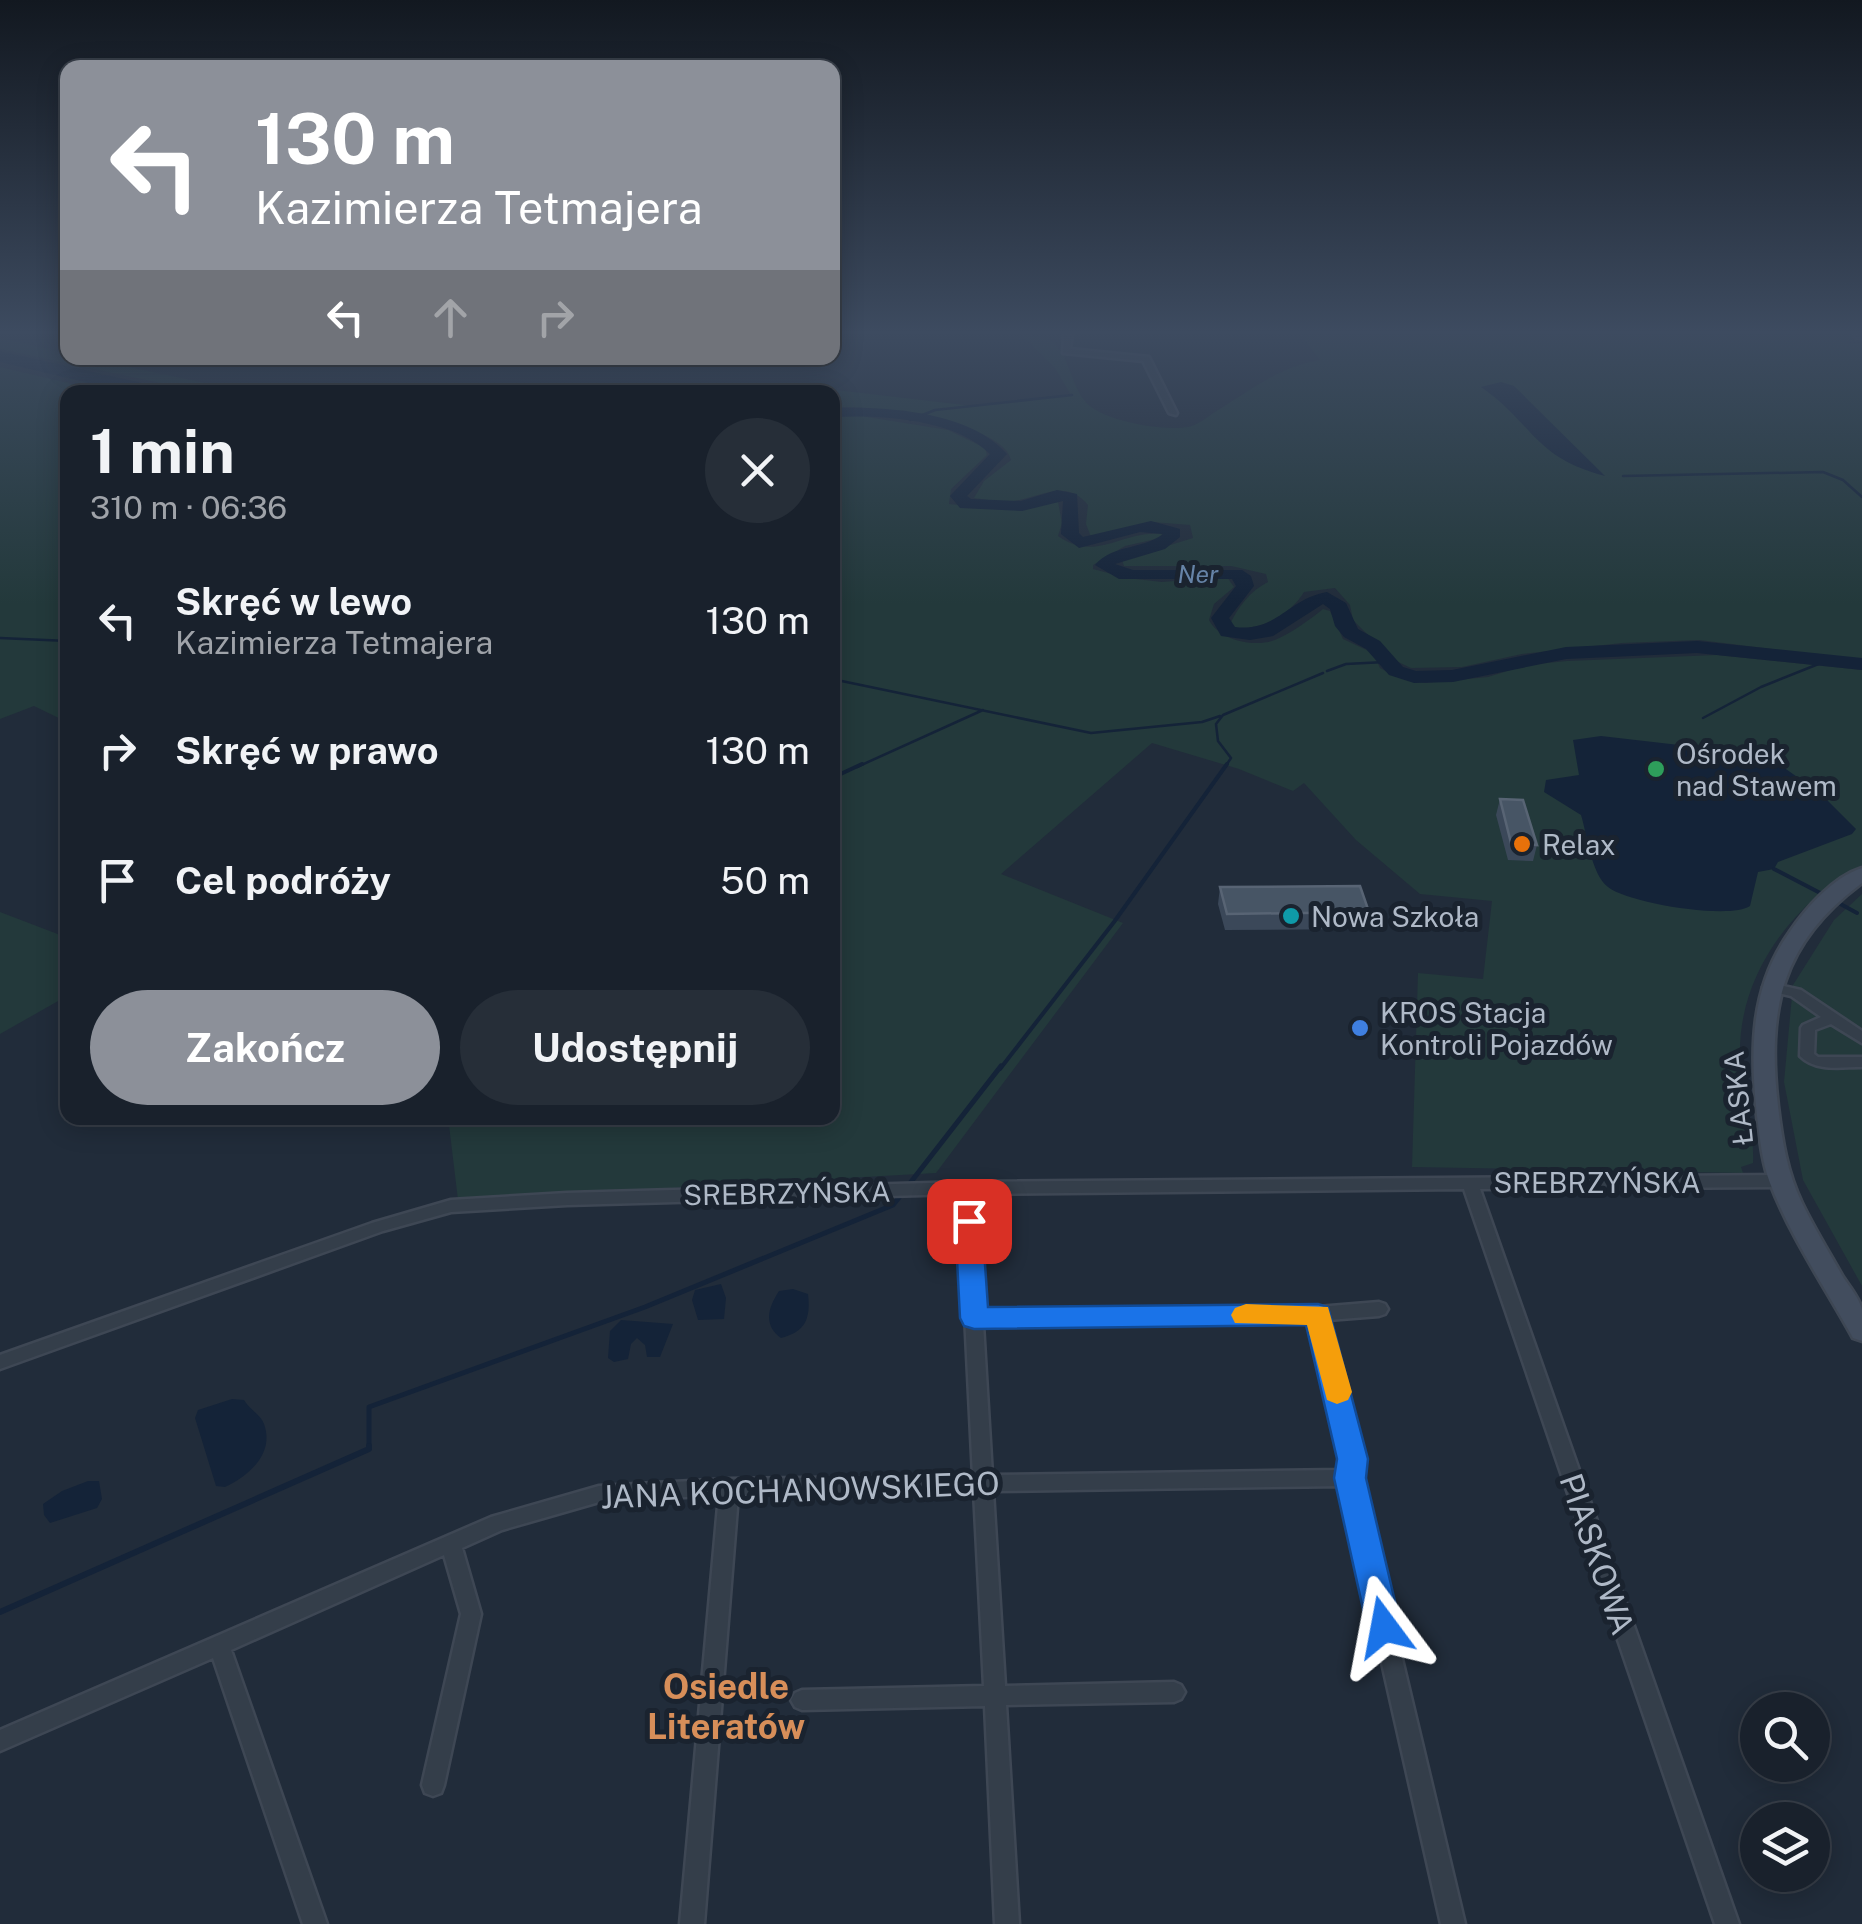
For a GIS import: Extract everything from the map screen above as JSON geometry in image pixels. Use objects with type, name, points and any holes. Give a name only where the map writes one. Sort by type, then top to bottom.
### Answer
[{"type":"main road","name":"ŁASKA","points":[[1862,874],[1828,899],[1793,940],[1762,1022],[1761,1068],[1772,1150],[1781,1182],[1862,1331]]},
{"type":"street","points":[[1776,988],[1796,993],[1862,1038]]},
{"type":"street","points":[[1834,1018],[1808,1028],[1806,1056],[1814,1062],[1862,1062]]},
{"type":"street","name":"PIASKOWA","points":[[1469,1182],[1727,1924]]},
{"type":"street","name":"SREBRZYŃSKA","points":[[0,1362],[363,1232],[452,1206],[586,1198],[967,1188],[1781,1182]]},
{"type":"street","points":[[967,1188],[1008,1924]]},
{"type":"street","points":[[974,1318],[1379,1310]]},
{"type":"street","points":[[1318,1314],[1352,1459],[1350,1478],[1453,1924]]},
{"type":"street","name":"JANA KOCHANOWSKIEGO","points":[[0,1741],[528,1512],[599,1494],[729,1487],[1350,1478]]},
{"type":"street","points":[[692,1924],[729,1487]]},
{"type":"street","points":[[433,1785],[472,1614],[452,1544]]},
{"type":"street","points":[[219,1645],[315,1924]]},
{"type":"street","points":[[802,1700],[1174,1692]]},
{"type":"green space","points":[[0,425],[60,425],[60,719],[34,706],[0,719]]},
{"type":"green space","points":[[840,425],[916,425],[948,430],[985,448],[987,455],[951,489],[949,504],[1008,510],[1058,502],[1062,523],[1058,536],[1085,547],[1161,534],[1165,537],[1125,546],[1093,565],[1093,569],[1162,582],[1227,577],[1234,587],[1214,604],[1209,620],[1221,633],[1238,640],[1275,640],[1323,609],[1330,611],[1343,639],[1373,653],[1380,668],[1425,683],[1488,677],[1527,665],[1567,661],[1717,655],[1862,670],[1862,865],[1814,899],[1793,921],[1774,944],[1749,997],[1740,1056],[1753,1163],[1741,1167],[1743,1173],[1412,1167],[1418,973],[1483,979],[1492,901],[1420,894],[1356,840],[1304,783],[1293,791],[1239,769],[1152,743],[1001,874],[1123,923],[936,1173],[458,1200],[449,1125],[840,1125]]},
{"type":"green space","points":[[956,425],[1181,428],[1195,425],[1862,425],[1862,660],[1699,640],[1622,643],[1522,654],[1462,667],[1411,668],[1392,659],[1353,620],[1350,605],[1335,588],[1304,592],[1275,619],[1236,628],[1230,624],[1233,617],[1250,594],[1268,582],[1266,574],[1231,566],[1124,566],[1122,560],[1193,538],[1190,525],[1152,522],[1091,537],[1086,524],[1088,505],[1071,492],[1053,491],[1014,501],[974,498],[984,481],[1011,460],[1003,447]]},
{"type":"green space","points":[[1862,894],[1862,1286],[1803,1180],[1784,1082],[1793,985],[1834,920]]},
{"type":"green space","points":[[0,912],[60,935],[60,1000],[0,1034]]},
{"type":"water","points":[[1523,425],[1553,425],[1605,476],[1563,460]]},
{"type":"water","points":[[1601,736],[1766,755],[1820,793],[1856,829],[1852,834],[1778,862],[1774,869],[1758,872],[1750,906],[1739,910],[1679,908],[1635,899],[1602,881],[1581,815],[1544,792],[1546,780],[1579,775],[1573,740]]},
{"type":"water","points":[[721,1284],[726,1298],[724,1319],[698,1320],[692,1300],[695,1290]]},
{"type":"water","points":[[793,1289],[808,1294],[807,1317],[801,1328],[781,1338],[772,1328],[770,1310],[779,1291]]},
{"type":"water","points":[[621,1320],[673,1324],[660,1357],[647,1357],[645,1345],[637,1338],[631,1344],[628,1359],[614,1362],[608,1358],[610,1331]]},
{"type":"water","points":[[232,1399],[244,1400],[260,1418],[266,1445],[257,1463],[242,1477],[225,1487],[216,1486],[195,1418],[198,1410]]},
{"type":"water","points":[[88,1481],[99,1481],[102,1499],[97,1508],[50,1523],[43,1504]]},
{"type":"building","points":[[1500,799],[1523,800],[1537,845],[1511,843]]},
{"type":"building","points":[[1360,886],[1369,912],[1227,914],[1220,887]]},
{"type":"waterway","name":"Ner","points":[[942,425],[987,443],[999,454],[958,496],[966,504],[1022,506],[1057,495],[1071,498],[1070,534],[1079,543],[1139,527],[1163,527],[1174,533],[1159,545],[1120,555],[1104,565],[1119,574],[1236,574],[1245,580],[1245,586],[1220,618],[1228,632],[1266,632],[1314,600],[1327,598],[1339,607],[1344,626],[1351,633],[1373,645],[1396,671],[1414,677],[1453,676],[1566,653],[1697,647],[1862,664]]},
{"type":"waterway","points":[[1623,476],[1823,472],[1843,480],[1862,497]]},
{"type":"waterway","points":[[0,638],[60,641]]},
{"type":"waterway","points":[[1703,718],[1761,687],[1826,661]]},
{"type":"waterway","points":[[1327,671],[1346,664],[1385,662]]},
{"type":"waterway","points":[[1227,764],[1231,758],[1218,741],[1216,724],[1223,715],[1323,673]]},
{"type":"waterway","points":[[840,681],[982,710]]},
{"type":"waterway","points":[[857,767],[982,710]]},
{"type":"waterway","points":[[982,710],[1091,733],[1202,722],[1220,716]]},
{"type":"waterway","points":[[840,774],[862,764]]},
{"type":"waterway","points":[[1000,1069],[1114,922],[1227,764]]},
{"type":"waterway","points":[[1774,869],[1826,896]]},
{"type":"waterway","points":[[1835,901],[1857,913]]},
{"type":"waterway","points":[[907,1187],[1001,1066]]},
{"type":"waterway","points":[[0,1612],[369,1449],[369,1407],[645,1307],[893,1205],[901,1195]]},
{"type":"slow traffic","points":[[1246,1315],[1318,1314],[1337,1392]]},
{"type":"place","name":"Ośrodek nad Stawem","points":[[1656,769]]},
{"type":"place","name":"Relax","points":[[1522,844]]},
{"type":"place","name":"Nowa Szkoła","points":[[1291,916]]},
{"type":"place","name":"KROS Stacja Kontroli Pojazdów","points":[[1360,1028]]},
{"type":"district","name":"Osiedle Literatów","points":[[726,1706]]},
{"type":"route","points":[[969,1221],[974,1318],[1318,1314],[1352,1459],[1350,1478],[1384,1627]]}]
